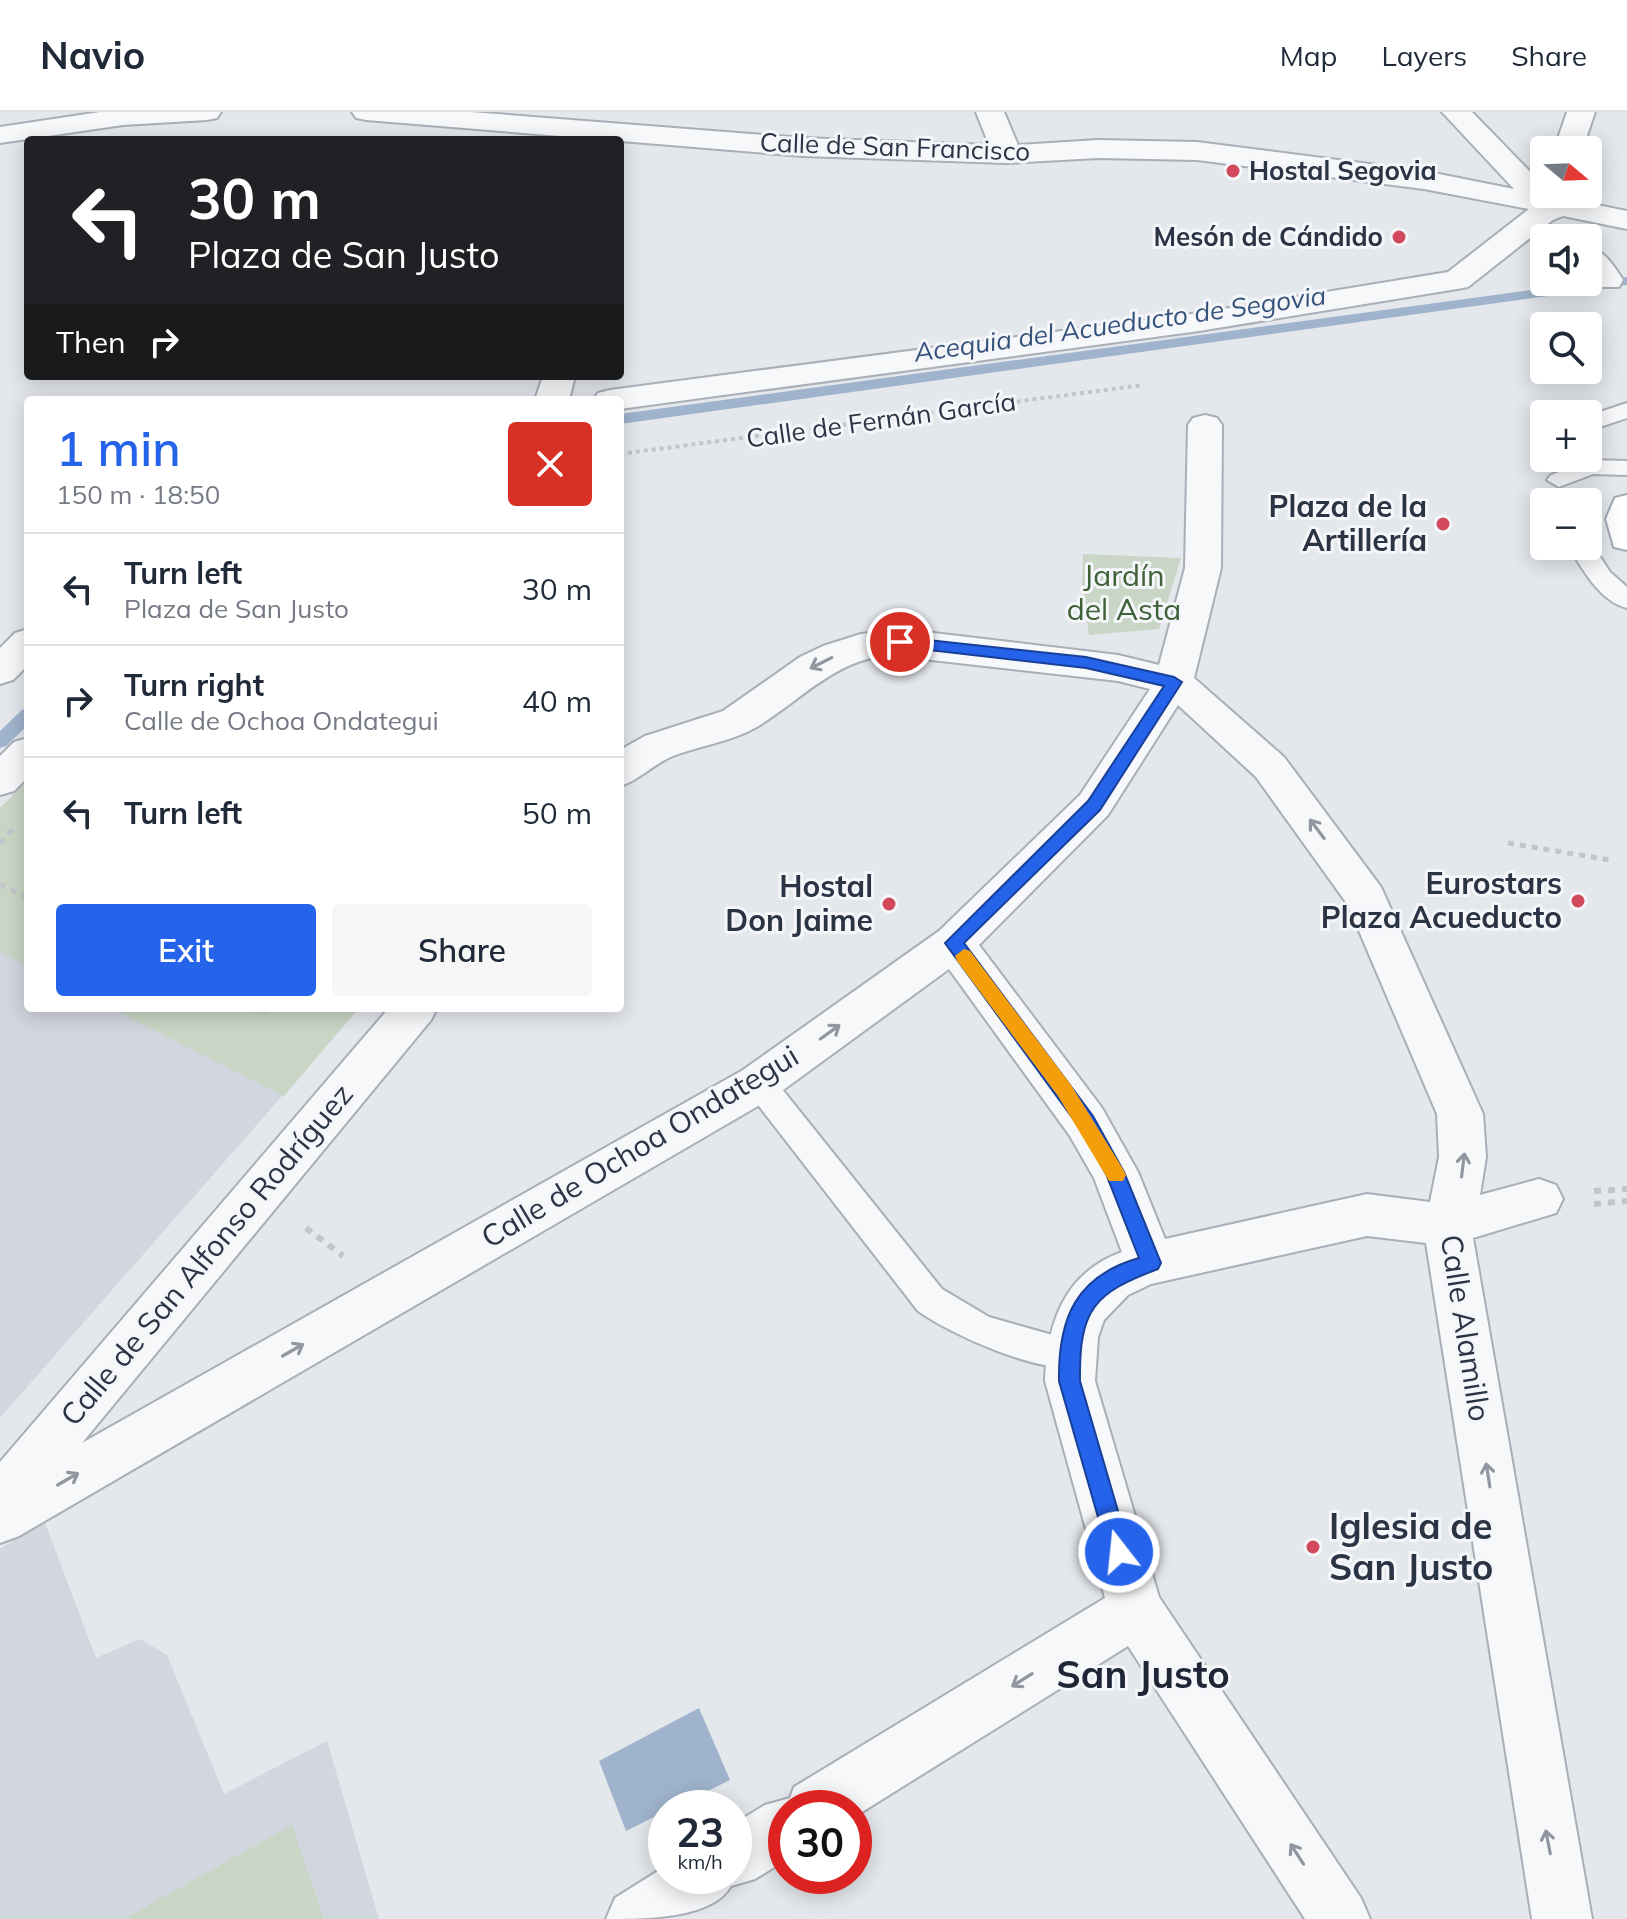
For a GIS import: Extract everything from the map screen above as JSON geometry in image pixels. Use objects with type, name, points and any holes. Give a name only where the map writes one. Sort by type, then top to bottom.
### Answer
[{"type":"main road","points":[[1627,506],[1624,519],[1627,539]]},
{"type":"street","points":[[0,135],[123,117],[207,112]]},
{"type":"street","name":"Calle de San Francisco","points":[[366,112],[572,134],[608,130],[803,147],[1007,154],[1098,149],[1197,151],[1424,180],[1530,197]]},
{"type":"street","points":[[990,112],[1007,154]]},
{"type":"street","points":[[1573,136],[1581,112]]},
{"type":"street","points":[[1465,122],[1530,181]]},
{"type":"street","points":[[624,398],[1199,322],[1457,280],[1544,208]]},
{"type":"street","name":"Calle de San Francisco","points":[[1580,208],[1627,220]]},
{"type":"street","points":[[1602,272],[1616,289]]},
{"type":"street","name":"Calle de Ochoa Ondategui","points":[[0,1518],[759,1083],[954,943],[1094,805],[1179,666],[1203,568],[1205,425]]},
{"type":"street","points":[[624,768],[639,753],[678,738],[722,728],[752,713],[813,668],[848,650],[876,643],[900,642],[1086,663],[1179,666]]},
{"type":"street","points":[[0,671],[24,646]]},
{"type":"street","name":"Calle Alamillo","points":[[1179,666],[1270,767],[1366,898],[1460,1114],[1466,1148],[1462,1180],[1447,1225],[1562,1919]]},
{"type":"street","points":[[0,781],[24,756]]},
{"type":"street","points":[[954,943],[1086,1122],[1115,1172],[1151,1263]]},
{"type":"street","name":"Calle de San Alfonso Rodríguez","points":[[0,1502],[412,1012]]},
{"type":"street","points":[[1340,1919],[1136,1610],[1070,1381],[1069,1354],[1081,1310],[1096,1288],[1119,1273],[1151,1263],[1367,1215],[1447,1225],[1539,1199]]},
{"type":"street","points":[[844,1790],[1136,1610]]},
{"type":"street","points":[[636,1919],[676,1894]]},
{"type":"lane","points":[[1602,419],[1627,410]]},
{"type":"lane","points":[[1561,480],[1580,469],[1627,468]]},
{"type":"lane","points":[[1589,560],[1601,578],[1627,600]]},
{"type":"lane","points":[[759,1083],[930,1300],[945,1312],[1006,1339],[1069,1354]]},
{"type":"path","name":"Calle de Fernán García","points":[[624,453],[1143,385]]},
{"type":"path","points":[[1508,843],[1610,860]]},
{"type":"path","points":[[0,884],[24,896]]},
{"type":"path","points":[[259,1191],[391,1294]]},
{"type":"shaded area","points":[[24,784],[24,1012],[355,1012],[0,1418],[0,808]]},
{"type":"shaded area","points":[[44,1520],[96,1658],[140,1639],[167,1655],[224,1794],[327,1741],[379,1919],[0,1919],[0,1549]]},
{"type":"green space","name":"Jardín del Asta","points":[[1083,554],[1181,558],[1159,629],[1089,635],[1082,587]]},
{"type":"green space","points":[[24,784],[24,964],[0,952],[0,808]]},
{"type":"green space","points":[[119,1012],[356,1012],[284,1096]]},
{"type":"green space","points":[[292,1825],[324,1919],[124,1919]]},
{"type":"water","points":[[699,1708],[730,1780],[710,1790],[648,1790],[648,1820],[626,1831],[599,1761]]},
{"type":"waterway","name":"Acequia del Acueducto de Segovia","points":[[624,418],[1627,281]]},
{"type":"waterway","name":"Acequia del Acueducto de Segovia","points":[[0,742],[24,718]]},
{"type":"slow traffic","points":[[964,956],[1065,1090],[1116,1175]]},
{"type":"place","name":"Hostal Segovia","points":[[1233,171]]},
{"type":"place","name":"Mesón de Cándido","points":[[1399,237]]},
{"type":"place","name":"Plaza de la Artillería","points":[[1443,524]]},
{"type":"place","name":"Eurostars Plaza Acueducto","points":[[1578,901]]},
{"type":"place","name":"Hostal Don Jaime","points":[[889,904]]},
{"type":"place","name":"Iglesia de San Justo","points":[[1313,1547]]},
{"type":"district","name":"San Justo","points":[[1143,1675]]},
{"type":"route","points":[[900,642],[1086,663],[1174,682],[1094,805],[954,943],[1086,1122],[1115,1172],[1151,1263],[1119,1273],[1096,1288],[1081,1310],[1069,1354],[1070,1381],[1119,1552]]}]
